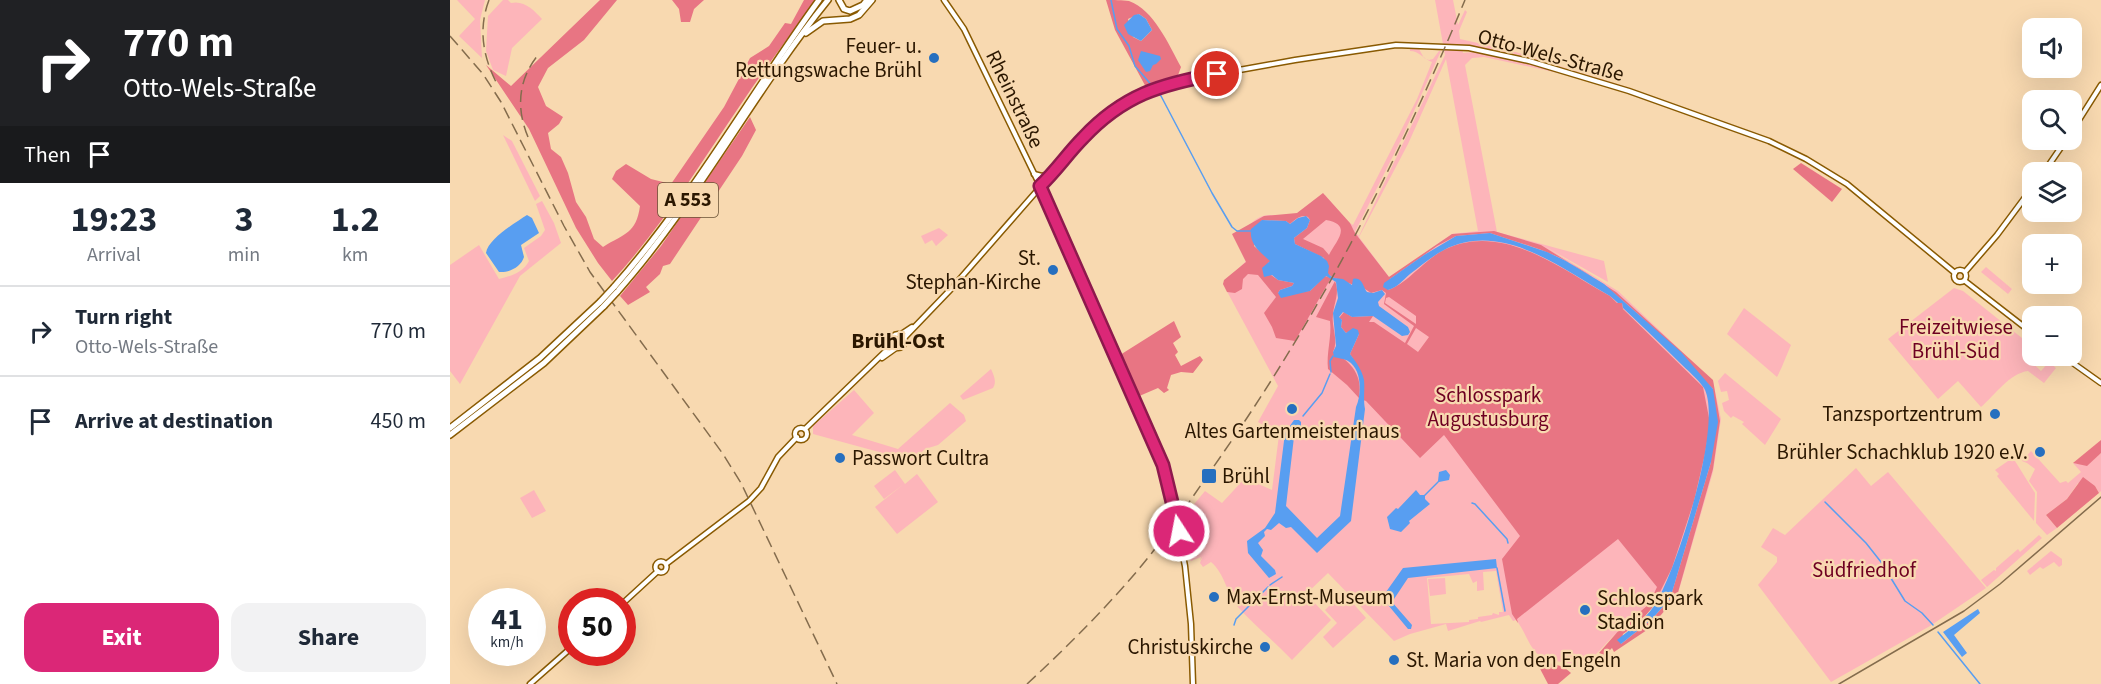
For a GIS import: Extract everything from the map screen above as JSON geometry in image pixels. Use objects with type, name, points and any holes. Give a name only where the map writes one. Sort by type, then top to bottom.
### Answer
[{"type":"highway","name":"A 553","points":[[616,289],[670,217],[819,0]]},
{"type":"highway","name":"A 553","points":[[450,435],[543,363],[616,289],[674,222],[798,40],[828,0]]},
{"type":"highway","points":[[839,0],[844,9],[850,11],[863,5],[867,0]]},
{"type":"highway","points":[[798,40],[810,28],[823,21],[850,19],[859,15],[872,0]]},
{"type":"highway","name":"A 553","points":[[450,428],[540,358],[602,304]]},
{"type":"street","name":"Rheinstraße","points":[[944,0],[964,29],[1040,186],[1163,465],[1185,566],[1191,624],[1193,684]]},
{"type":"street","name":"Otto-Wels-Straße","points":[[902,337],[951,290],[1083,137],[1104,117],[1127,102],[1158,86],[1178,81],[1294,60],[1396,45],[1461,48],[1504,54],[1629,91],[1741,130],[1790,150],[1862,195],[1955,273],[1954,278],[1957,282],[1965,281],[2022,325]]},
{"type":"street","points":[[2082,115],[2101,85]]},
{"type":"street","points":[[1034,174],[1042,176],[1052,173]]},
{"type":"street","points":[[1965,281],[1965,272],[2022,202]]},
{"type":"street","points":[[1955,273],[1959,270],[1965,272]]},
{"type":"street","points":[[797,437],[795,433],[798,429],[805,429],[894,346],[903,346],[902,337],[893,336],[894,346]]},
{"type":"street","points":[[2077,366],[2101,383]]},
{"type":"street","points":[[797,437],[801,440],[806,437],[805,429]]},
{"type":"street","points":[[636,591],[658,571],[664,571],[667,568],[666,564],[750,500],[781,453],[797,437]]},
{"type":"street","points":[[658,571],[657,563],[663,561],[666,564]]},
{"type":"street","points":[[530,684],[558,659]]},
{"type":"green space","points":[[457,0],[485,0],[480,20],[482,58],[459,36],[475,19]]},
{"type":"green space","points":[[503,0],[524,4],[542,19],[512,48],[506,76],[493,70],[486,51],[488,16]]},
{"type":"green space","points":[[600,0],[617,0],[584,40],[548,68],[538,87],[546,106],[563,117],[559,124],[548,133],[551,149],[561,157],[576,202],[586,217],[594,239],[603,247],[632,228],[640,206],[612,179],[616,171],[626,164],[651,179],[671,184],[724,107],[750,58],[769,46],[785,23],[791,24],[804,0],[816,0],[759,77],[664,217],[612,281],[576,228],[529,129],[486,65],[511,86]]},
{"type":"green space","points":[[672,0],[704,0],[694,9],[690,22],[681,22],[679,9]]},
{"type":"green space","points":[[1106,0],[1129,1],[1146,12],[1160,29],[1181,67],[1177,78],[1147,89],[1115,30]],"holes":[[[1139,14],[1146,19],[1152,30],[1141,41],[1133,37],[1128,19]]]},
{"type":"green space","name":"Schlosspark Augustusburg","points":[[1435,0],[1453,0],[1458,25],[1465,10],[1467,12],[1459,31],[1460,39],[1509,50],[1630,88],[1525,57],[1462,46],[1463,53],[1486,53],[1568,75],[1484,57],[1472,58],[1465,65],[1497,232],[1604,261],[1608,282],[1544,246],[1618,291],[1713,381],[1721,419],[1713,472],[1677,597],[1666,609],[1654,594],[1644,608],[1594,656],[1572,670],[1567,663],[1548,660],[1537,653],[1520,625],[1509,615],[1448,631],[1446,624],[1394,641],[1328,573],[1306,594],[1331,620],[1292,660],[1237,606],[1220,572],[1211,562],[1203,567],[1200,563],[1203,556],[1200,561],[1201,557],[1191,561],[1189,558],[1181,520],[1205,491],[1222,503],[1245,478],[1272,490],[1279,435],[1258,422],[1278,386],[1223,284],[1257,250],[1251,224],[1265,216],[1275,215],[1291,219],[1325,195],[1353,225],[1417,99],[1432,62],[1426,59],[1433,59],[1441,51],[1401,140],[1355,232],[1359,236],[1445,55]],"holes":[[[1446,59],[1478,231],[1452,234],[1389,277],[1359,237],[1408,144]],[[1496,571],[1503,612],[1499,612],[1499,615],[1493,613],[1478,617],[1469,622],[1431,624],[1427,578],[1469,574],[1473,583],[1477,581],[1477,591],[1484,590],[1483,572]]]},
{"type":"green space","points":[[1410,49],[1419,49],[1423,57],[1410,51]]},
{"type":"green space","points":[[750,117],[756,130],[742,156],[670,264],[663,266],[660,274],[646,287],[650,292],[628,305],[620,296],[661,246]]},
{"type":"green space","points":[[503,135],[512,141],[540,196],[535,201]]},
{"type":"green space","points":[[1801,163],[1842,189],[1832,202],[1793,169]]},
{"type":"green space","points":[[1323,193],[1350,223],[1355,233],[1389,277],[1452,234],[1494,231],[1541,245],[1572,264],[1540,249],[1490,233],[1456,236],[1437,246],[1390,279],[1388,290],[1401,283],[1440,252],[1462,243],[1485,241],[1507,244],[1550,261],[1610,296],[1617,303],[1622,303],[1623,309],[1703,387],[1710,423],[1694,501],[1672,568],[1652,608],[1639,623],[1623,634],[1621,644],[1651,620],[1670,599],[1711,462],[1713,389],[1645,320],[1593,277],[1616,292],[1713,380],[1720,421],[1713,469],[1677,596],[1650,628],[1614,652],[1612,648],[1605,655],[1599,653],[1620,629],[1649,604],[1657,587],[1618,539],[1517,619],[1518,623],[1512,614],[1502,559],[1520,536],[1444,435],[1420,458],[1363,400],[1361,376],[1350,354],[1359,334],[1350,331],[1346,333],[1341,327],[1342,320],[1339,318],[1344,312],[1352,317],[1373,316],[1369,322],[1374,322],[1405,343],[1414,326],[1384,304],[1386,293],[1382,290],[1371,293],[1332,277],[1327,273],[1324,258],[1295,244],[1294,238],[1307,228],[1310,220],[1308,217],[1301,217],[1290,224],[1286,221],[1262,220],[1254,246],[1271,261],[1268,263],[1271,275],[1278,280],[1294,283],[1278,293],[1310,291],[1325,276],[1331,278],[1295,341],[1276,338],[1264,313],[1276,297],[1258,275],[1248,274],[1243,279],[1242,289],[1235,293],[1227,292],[1223,284],[1224,280],[1246,262],[1232,234],[1264,216],[1297,213]],"holes":[[[1326,220],[1334,222],[1341,230],[1329,255],[1323,248],[1303,239]],[[1389,297],[1416,316],[1416,324],[1385,303],[1386,298]],[[1416,328],[1429,337],[1418,352],[1407,344]]]},
{"type":"green space","points":[[542,201],[554,223],[561,243],[520,276],[460,384],[450,371],[450,265],[479,245],[499,279],[520,271],[529,261],[524,248],[541,236],[545,230],[536,204]]},
{"type":"green space","points":[[939,228],[948,235],[936,246],[932,240],[925,244],[921,236]]},
{"type":"green space","points":[[1986,267],[2012,289],[2008,294],[1981,272]]},
{"type":"green space","points":[[1335,281],[1337,294],[1333,319],[1335,347],[1333,352],[1346,360],[1355,370],[1360,390],[1359,398],[1328,369],[1330,321],[1316,317]]},
{"type":"green space","name":"Freizeitwiese Brühl-Süd","points":[[1954,288],[1963,291],[2022,338],[2022,366],[2036,366],[2041,371],[2045,366],[2056,368],[2044,383],[2028,371],[2015,376],[1981,407],[1958,381],[1938,399],[1888,339]]},
{"type":"green space","points":[[1744,308],[1791,345],[1777,377],[1727,334]]},
{"type":"green space","points":[[1174,321],[1181,337],[1173,343],[1178,352],[1175,355],[1181,366],[1200,356],[1203,360],[1193,373],[1181,372],[1171,375],[1167,388],[1169,390],[1164,393],[1158,388],[1137,397],[1120,355]]},
{"type":"green space","points":[[991,369],[995,381],[993,388],[963,400],[960,396]]},
{"type":"green space","points":[[1725,373],[1781,419],[1765,445],[1742,424],[1744,422],[1733,416],[1731,418],[1724,411],[1722,403],[1729,400],[1727,391],[1721,392],[1718,381]]},
{"type":"green space","points":[[854,390],[874,413],[852,435],[898,449],[950,403],[964,415],[966,421],[938,445],[925,449],[912,461],[813,434],[813,426]]},
{"type":"green space","points":[[2101,440],[2101,453],[2087,466],[2073,463]]},
{"type":"green space","points":[[2031,451],[2060,483],[2066,481],[2068,483],[2081,472],[2073,463],[2087,465],[2101,453],[2101,491],[2099,493],[2095,486],[2078,483],[2067,499],[2046,515],[2057,528],[2047,535],[2036,523],[2037,492],[2029,481],[2035,469],[2022,461]]},
{"type":"green space","points":[[2008,461],[2015,461],[2035,493],[2034,521],[1997,476],[1999,474],[1995,470]]},
{"type":"green space","name":"Südfriedhof","points":[[1856,468],[1871,486],[1888,472],[1986,588],[1930,626],[1831,682],[1758,585],[1777,562],[1777,557],[1761,547],[1773,528],[1785,535]]},
{"type":"green space","points":[[895,470],[905,484],[917,474],[938,502],[897,534],[875,507],[904,484],[884,499],[874,486]]},
{"type":"green space","points":[[2083,477],[2095,486],[2099,493],[2057,528],[2046,515],[2067,499]]},
{"type":"green space","points":[[534,490],[546,511],[532,518],[520,498]]},
{"type":"green space","points":[[2039,535],[2042,538],[1987,587],[1981,580],[1994,570],[1996,571],[1996,568],[2018,549],[2020,552]]},
{"type":"green space","points":[[2051,551],[2062,559],[2062,565],[2059,567],[2054,562],[2043,569],[2040,567],[2030,575],[2027,571]]},
{"type":"green space","points":[[1445,578],[1446,594],[1430,596],[1428,579]]},
{"type":"green space","points":[[1343,592],[1366,618],[1333,648],[1323,637],[1337,623],[1325,610]]},
{"type":"green space","points":[[1542,661],[1564,667],[1571,673],[1558,684],[1548,684],[1537,663]]},
{"type":"water","points":[[1139,14],[1146,19],[1152,30],[1141,41],[1128,34],[1124,25],[1134,15]]},
{"type":"water","points":[[1141,51],[1160,56],[1161,59],[1153,65],[1150,71],[1146,72],[1138,60]]},
{"type":"water","points":[[527,215],[532,218],[539,233],[521,245],[524,257],[520,264],[511,270],[499,272],[486,253],[488,248],[503,232]]},
{"type":"water","points":[[1306,216],[1310,220],[1307,228],[1294,238],[1295,244],[1327,261],[1328,273],[1333,277],[1343,279],[1352,285],[1353,279],[1356,278],[1362,282],[1367,292],[1382,290],[1385,294],[1378,302],[1379,306],[1408,327],[1410,332],[1402,336],[1373,316],[1352,317],[1343,312],[1339,317],[1342,320],[1341,327],[1346,333],[1353,328],[1358,330],[1359,334],[1350,354],[1360,369],[1364,384],[1365,409],[1351,521],[1317,553],[1291,527],[1286,528],[1279,523],[1271,530],[1267,529],[1264,532],[1265,536],[1258,543],[1263,550],[1261,556],[1275,570],[1276,574],[1269,578],[1248,553],[1247,541],[1265,528],[1275,513],[1285,433],[1294,420],[1301,422],[1294,437],[1286,506],[1317,538],[1340,516],[1359,395],[1360,382],[1353,365],[1334,357],[1333,352],[1336,346],[1333,313],[1338,298],[1336,282],[1326,276],[1310,291],[1281,298],[1278,293],[1280,290],[1294,283],[1278,280],[1272,275],[1264,277],[1262,268],[1270,261],[1256,247],[1252,239],[1251,229],[1262,220],[1286,221],[1290,224]]},
{"type":"water","points":[[1490,233],[1547,252],[1604,284],[1681,352],[1713,389],[1718,422],[1711,462],[1670,599],[1651,620],[1621,644],[1617,640],[1654,606],[1674,563],[1685,532],[1703,464],[1708,432],[1708,406],[1704,388],[1623,308],[1622,303],[1618,303],[1552,262],[1509,244],[1488,241],[1466,242],[1435,255],[1395,287],[1388,290],[1383,287],[1384,283],[1424,255],[1456,236]]},
{"type":"water","points":[[1446,470],[1450,475],[1449,480],[1439,482],[1425,496],[1430,504],[1409,521],[1410,523],[1401,532],[1390,529],[1387,517],[1416,490],[1420,495],[1424,495],[1438,481],[1439,472]]},
{"type":"water","points":[[1496,559],[1497,568],[1408,578],[1392,602],[1412,625],[1411,629],[1408,629],[1384,600],[1386,592],[1403,568]]},
{"type":"water","points":[[1978,609],[1980,613],[1954,635],[1967,653],[1962,657],[1943,632]]},
{"type":"waterway","points":[[1111,0],[1117,29],[1129,46],[1135,66],[1161,96],[1232,227],[1237,231],[1251,231]]},
{"type":"waterway","points":[[1331,372],[1330,361],[1333,356]]},
{"type":"waterway","points":[[1303,416],[1322,393],[1330,374]]},
{"type":"waterway","points":[[1825,502],[1866,543],[1881,562],[1905,601],[1922,613],[1933,625]]},
{"type":"waterway","points":[[1472,503],[1507,539],[1508,543]]},
{"type":"waterway","points":[[1497,568],[1505,611]]},
{"type":"waterway","points":[[1270,585],[1282,577]]},
{"type":"waterway","points":[[1234,625],[1236,619],[1268,587]]},
{"type":"waterway","points":[[1938,632],[1980,684]]},
{"type":"tram line","points":[[1839,684],[1964,611],[2000,584],[2101,497]]},
{"type":"railway","points":[[489,0],[483,32],[485,52],[496,82]]},
{"type":"railway","points":[[1027,684],[1112,600],[1138,570],[1181,514],[1257,402],[1292,347],[1355,235],[1413,119],[1465,0]]},
{"type":"railway","points":[[450,36],[483,74],[501,102],[590,272],[723,454],[741,483],[837,684]]},
{"type":"railway","points":[[528,137],[522,115],[521,94],[526,74],[538,55]]},
{"type":"place","name":"Feuer- u. Rettungswache Brühl","points":[[934,58]]},
{"type":"place","name":"St. Stephan-Kirche","points":[[1053,270]]},
{"type":"place","name":"Altes Gartenmeisterhaus","points":[[1292,409]]},
{"type":"place","name":"Tanzsportzentrum","points":[[1995,414]]},
{"type":"place","name":"Brühler Schachklub 1920 e.V.","points":[[2040,452]]},
{"type":"place","name":"Passwort Cultra","points":[[840,458]]},
{"type":"place","name":"Brühl","points":[[1209,476]]},
{"type":"place","name":"Max-Ernst-Museum","points":[[1214,597]]},
{"type":"place","name":"Schlosspark Stadion","points":[[1585,610]]},
{"type":"place","name":"Christuskirche","points":[[1265,647]]},
{"type":"place","name":"St. Maria von den Engeln","points":[[1394,660]]},
{"type":"district","name":"Brühl-Ost","points":[[898,341]]},
{"type":"route","points":[[1179,531],[1163,465],[1040,186],[1083,137],[1112,111],[1158,86],[1217,74]]}]
